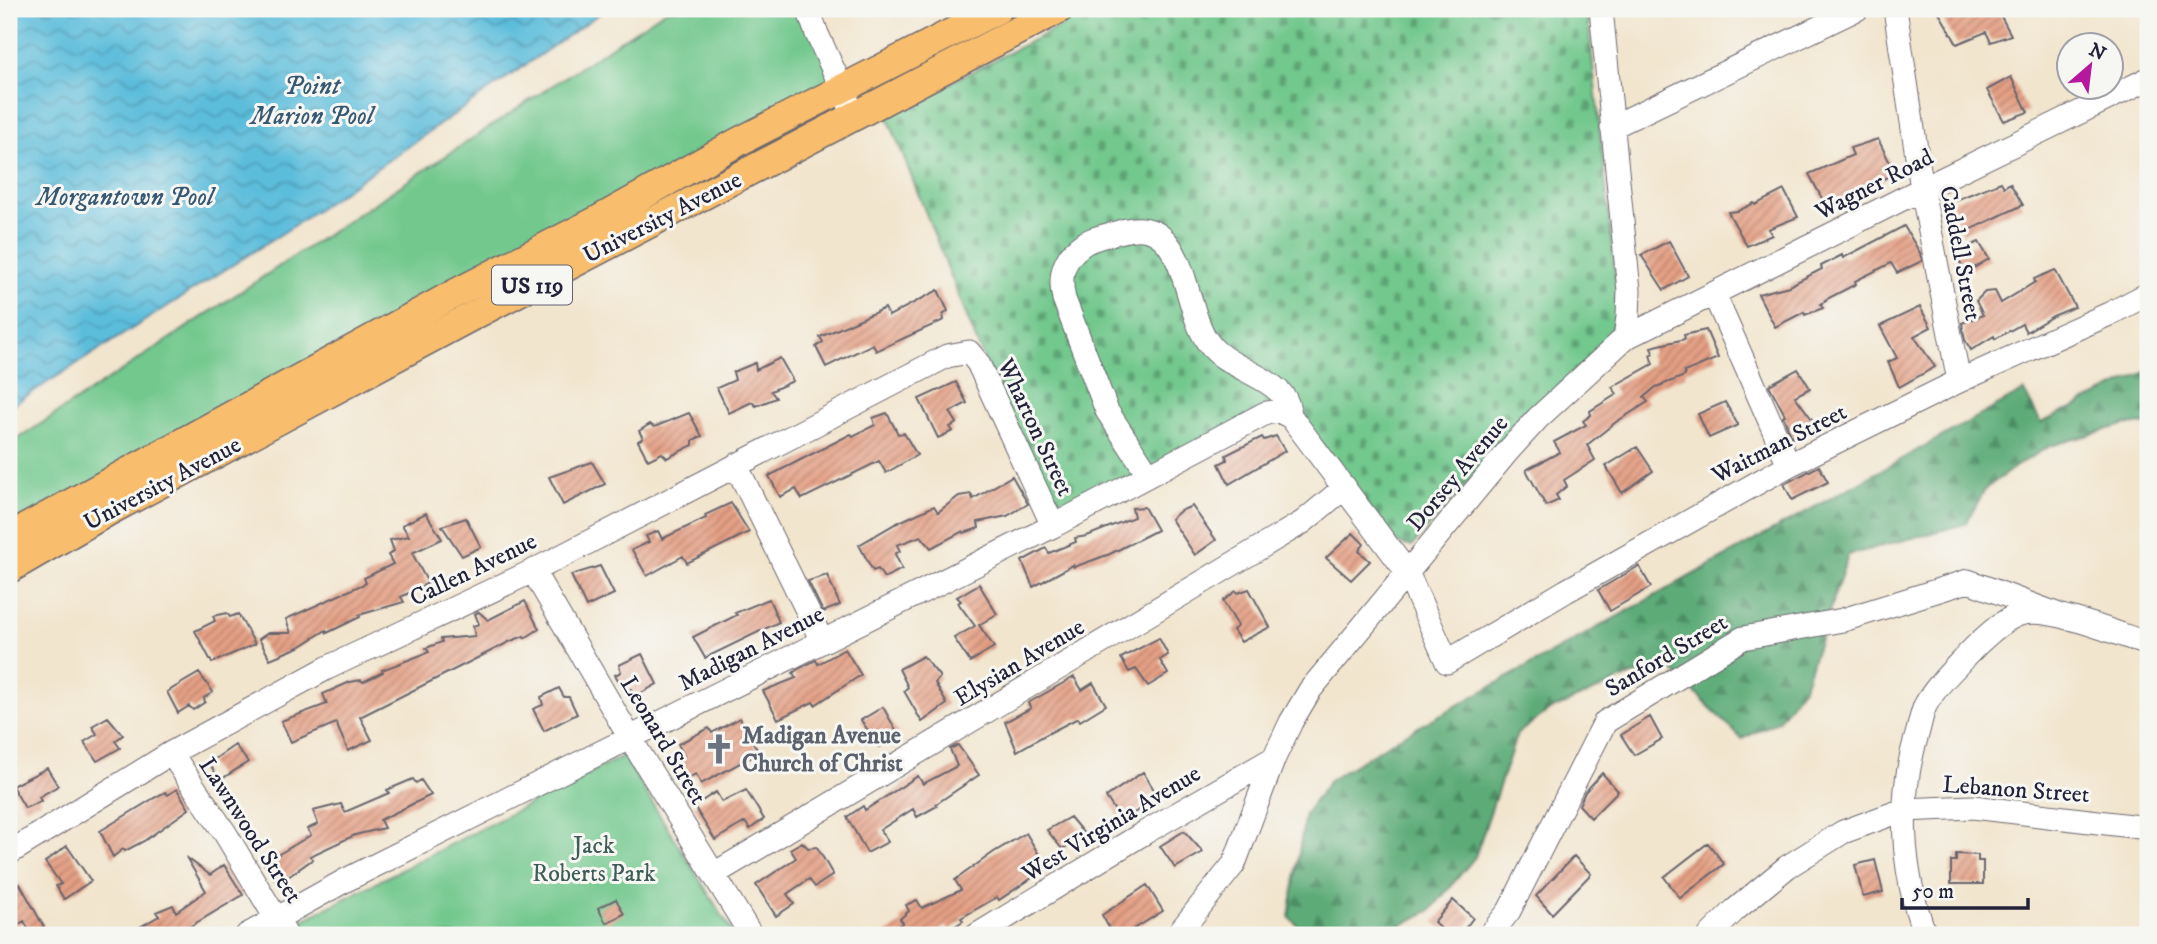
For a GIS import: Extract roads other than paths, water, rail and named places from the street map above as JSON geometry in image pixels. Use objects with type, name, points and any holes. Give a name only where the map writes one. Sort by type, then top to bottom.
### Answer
[{"type":"main road","name":"University Avenue","points":[[9,537],[738,142],[998,9]]},
{"type":"main road","name":"University Avenue","points":[[9,569],[109,511],[453,327],[1059,9]]},
{"type":"street","points":[[808,9],[855,117]]},
{"type":"street","points":[[1601,9],[1629,291],[1625,338]]},
{"type":"street","points":[[1612,127],[1857,9]]},
{"type":"street","name":"Caddell Street","points":[[1895,9],[1922,188],[1959,381]]},
{"type":"street","name":"Wagner Road","points":[[1625,338],[1922,188],[2148,79]]},
{"type":"street","points":[[1149,475],[1107,411],[1060,286],[1062,270],[1076,250],[1086,242],[1128,229],[1145,229],[1163,237],[1173,250],[1196,319],[1211,347],[1284,397],[1285,414],[1345,488],[1407,572]]},
{"type":"street","name":"Waitman Street","points":[[1407,572],[1447,662],[1590,577],[1789,465],[1959,381],[2148,294]]},
{"type":"street","points":[[1714,295],[1789,465]]},
{"type":"street","name":"Dorsey Avenue","points":[[1177,935],[1234,864],[1273,758],[1310,690],[1538,418],[1625,338]]},
{"type":"street","name":"Callen Avenue","points":[[9,853],[170,753],[327,668],[533,570],[947,356],[969,352]]},
{"type":"street","name":"Wharton Street","points":[[969,352],[978,363],[1053,526]]},
{"type":"street","name":"Madigan Avenue","points":[[247,935],[281,927],[358,874],[1053,526],[1266,413],[1285,414]]},
{"type":"street","points":[[736,465],[822,641]]},
{"type":"street","name":"Elysian Avenue","points":[[715,874],[1303,522],[1345,488]]},
{"type":"street","name":"Leonard Street","points":[[533,570],[751,935]]},
{"type":"street","name":"Sanford Street","points":[[1490,935],[1508,911],[1605,722],[1743,638],[1843,620],[1968,582],[2067,618]]},
{"type":"street","points":[[1924,935],[1906,855],[1903,810],[1908,763],[1926,705],[1952,671],[1980,642],[2018,614],[2035,612],[2067,618],[2148,644]]},
{"type":"street","name":"Lawnwood Street","points":[[170,753],[225,833],[281,927]]},
{"type":"street","name":"West Virginia Avenue","points":[[977,935],[1143,833],[1273,758]]},
{"type":"street","name":"Lebanon Street","points":[[1710,935],[1735,910],[1787,867],[1843,832],[1903,810],[1973,807],[2148,828]]},
{"type":"water","points":[[22,9],[606,9],[292,227],[9,407],[9,19]]},
{"type":"place","name":"Madigan Avenue Church of Christ","points":[[719,749]]},
{"type":"water label","name":"Point Marion Pool","points":[[312,100]]},
{"type":"water label","name":"Morgantown Pool","points":[[125,196]]},
{"type":"park label","name":"Jack Roberts Park","points":[[594,859]]}]
